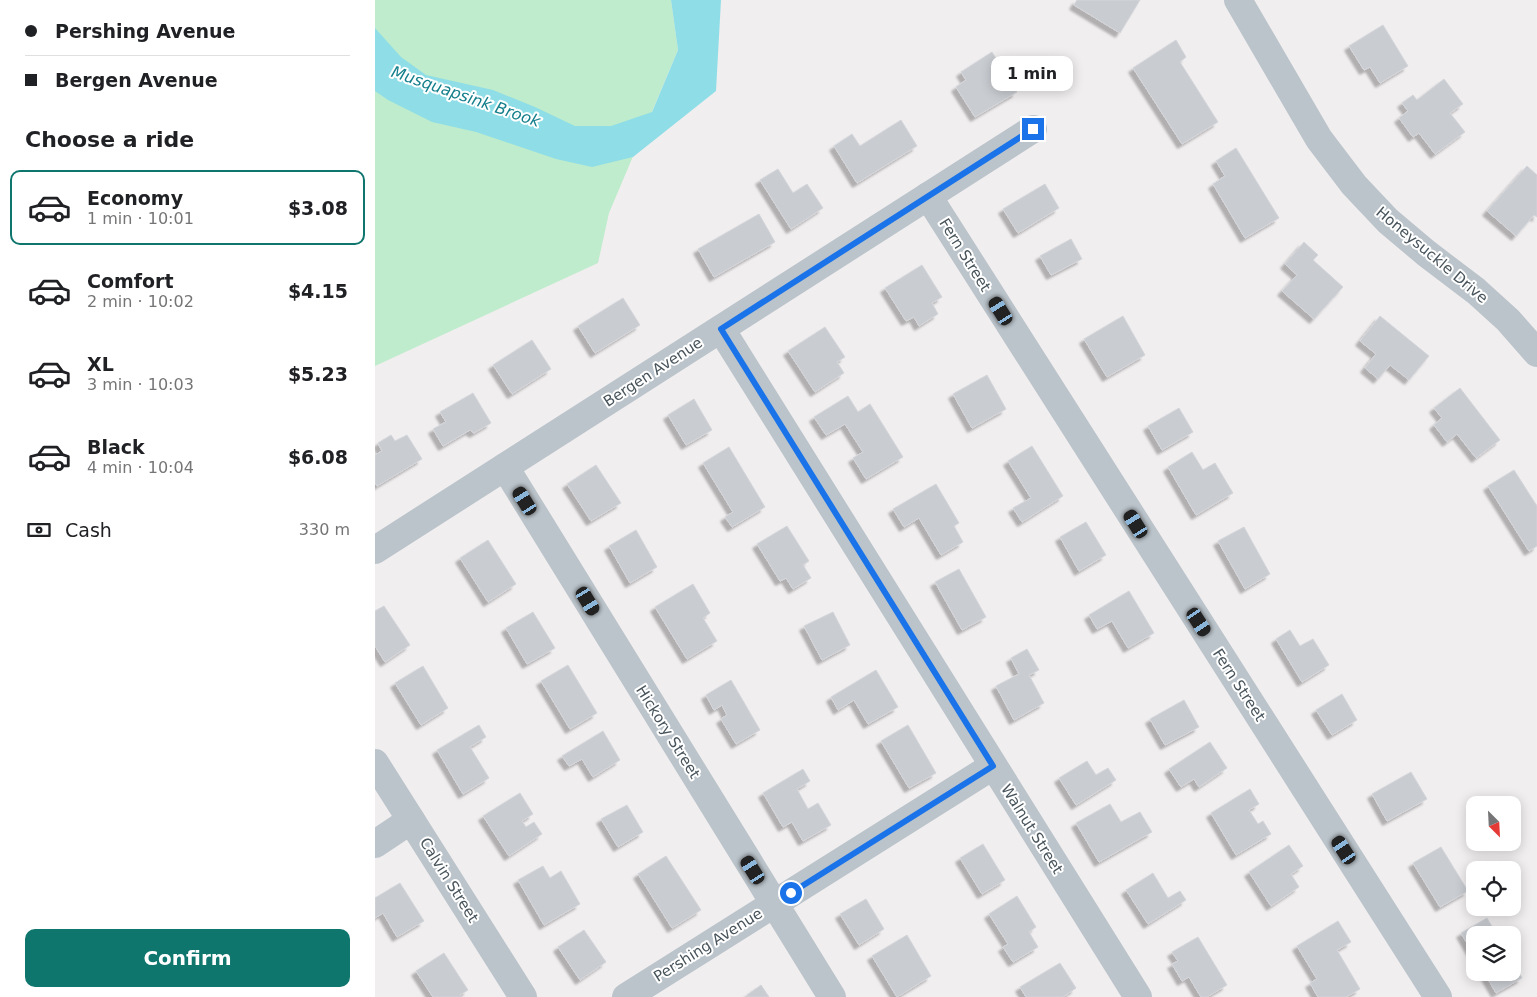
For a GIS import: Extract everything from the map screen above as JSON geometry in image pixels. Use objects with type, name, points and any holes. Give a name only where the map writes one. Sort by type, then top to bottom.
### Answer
[{"type":"street","name":"Honeysuckle Drive","points":[[1238,0],[1319,139],[1354,185],[1388,221],[1482,296],[1508,320],[1537,353]]},
{"type":"street","name":"Bergen Avenue","points":[[375,550],[1033,129]]},
{"type":"street","name":"Fern Street","points":[[928,196],[1438,997]]},
{"type":"street","name":"Walnut Street","points":[[721,329],[1138,997]]},
{"type":"street","name":"Hickory Street","points":[[505,467],[832,997]]},
{"type":"street","name":"Calvin Street","points":[[375,762],[523,997]]},
{"type":"street","name":"Pershing Avenue","points":[[626,997],[993,766]]},
{"type":"street","points":[[375,844],[411,820]]},
{"type":"green space","points":[[375,0],[671,0],[678,50],[609,213],[598,263],[375,366]]},
{"type":"water","name":"Musquapsink Brook","points":[[671,0],[721,0],[716,91],[633,157],[592,167],[556,159],[476,132],[432,122],[388,100],[375,91],[375,28],[401,57],[426,75],[493,90],[575,126],[611,126],[652,112],[678,50]]},
{"type":"building","points":[[1077,0],[1140,0],[1120,33],[1074,5]]},
{"type":"building","points":[[1383,25],[1408,66],[1380,83],[1370,67],[1364,70],[1349,46]]},
{"type":"building","points":[[1176,40],[1186,57],[1180,62],[1218,122],[1182,144],[1133,68]]},
{"type":"building","points":[[992,52],[1017,92],[975,117],[956,87],[966,80],[961,72]]},
{"type":"building","points":[[1444,79],[1463,104],[1450,113],[1465,132],[1435,154],[1419,133],[1413,137],[1399,118],[1408,111],[1402,103],[1413,95],[1417,100]]},
{"type":"building","points":[[901,120],[917,146],[857,183],[834,146],[852,134],[860,146]]},
{"type":"building","points":[[1236,148],[1279,218],[1245,238],[1213,184],[1225,176],[1216,161]]},
{"type":"building","points":[[1527,166],[1537,175],[1537,217],[1534,215],[1516,236],[1487,211]]},
{"type":"building","points":[[778,169],[793,193],[807,184],[823,208],[791,229],[760,180]]},
{"type":"building","points":[[1045,184],[1059,208],[1018,233],[1003,209]]},
{"type":"building","points":[[759,214],[775,242],[714,277],[698,249]]},
{"type":"building","points":[[1071,239],[1082,259],[1051,275],[1040,256]]},
{"type":"building","points":[[1304,242],[1318,255],[1313,260],[1343,287],[1314,319],[1282,291],[1297,275],[1285,264]]},
{"type":"building","points":[[922,265],[942,297],[932,303],[938,314],[919,326],[914,317],[906,321],[885,288]]},
{"type":"building","points":[[623,298],[640,325],[595,353],[578,326]]},
{"type":"building","points":[[1123,316],[1145,355],[1107,377],[1084,339]]},
{"type":"building","points":[[1380,316],[1429,356],[1409,380],[1390,365],[1378,379],[1365,368],[1376,354],[1360,341]]},
{"type":"building","points":[[825,327],[845,357],[837,362],[844,373],[815,392],[788,351]]},
{"type":"building","points":[[532,340],[551,369],[512,394],[493,365]]},
{"type":"building","points":[[987,375],[1006,409],[972,428],[953,394]]},
{"type":"building","points":[[1460,388],[1500,440],[1476,458],[1457,434],[1447,442],[1434,425],[1442,418],[1434,408]]},
{"type":"building","points":[[473,393],[491,423],[474,433],[470,430],[443,446],[433,429],[446,422],[440,412]]},
{"type":"building","points":[[848,396],[858,412],[870,404],[903,457],[866,479],[853,458],[863,452],[845,424],[826,435],[814,417]]},
{"type":"building","points":[[694,399],[712,430],[686,445],[668,415]]},
{"type":"building","points":[[1179,408],[1193,432],[1162,450],[1148,426]]},
{"type":"building","points":[[391,435],[395,441],[407,435],[422,459],[377,486],[375,483],[375,455],[382,451],[378,443]]},
{"type":"building","points":[[1032,446],[1063,496],[1022,522],[1013,508],[1031,498],[1008,461]]},
{"type":"building","points":[[729,447],[765,507],[732,527],[725,517],[733,512],[703,463]]},
{"type":"building","points":[[1192,452],[1203,470],[1215,463],[1233,493],[1196,515],[1168,467]]},
{"type":"building","points":[[596,465],[621,503],[591,521],[567,484]]},
{"type":"building","points":[[1514,470],[1537,506],[1537,546],[1529,551],[1488,486]]},
{"type":"building","points":[[936,484],[959,523],[954,526],[963,542],[941,555],[919,518],[904,527],[893,509]]},
{"type":"building","points":[[1086,522],[1106,555],[1079,571],[1060,537]]},
{"type":"building","points":[[787,526],[809,561],[803,565],[811,578],[793,589],[786,578],[780,581],[757,544]]},
{"type":"building","points":[[1244,527],[1270,574],[1245,589],[1218,541]]},
{"type":"building","points":[[636,530],[657,567],[630,583],[609,546]]},
{"type":"building","points":[[488,540],[516,584],[488,602],[460,558]]},
{"type":"building","points":[[959,569],[986,617],[962,630],[935,582]]},
{"type":"building","points":[[693,584],[710,613],[703,618],[717,641],[687,659],[655,607]]},
{"type":"building","points":[[1129,591],[1154,633],[1128,648],[1112,621],[1097,629],[1089,615]]},
{"type":"building","points":[[384,606],[410,645],[385,662],[375,646],[375,611]]},
{"type":"building","points":[[533,612],[555,648],[527,664],[506,628]]},
{"type":"building","points":[[833,612],[850,645],[822,660],[804,626]]},
{"type":"building","points":[[1290,630],[1300,646],[1313,639],[1329,665],[1302,682],[1276,639]]},
{"type":"building","points":[[1027,649],[1039,670],[1029,675],[1044,703],[1014,720],[996,686],[1019,674],[1011,658]]},
{"type":"building","points":[[568,665],[597,713],[570,729],[541,681]]},
{"type":"building","points":[[423,666],[448,708],[421,725],[395,683]]},
{"type":"building","points":[[876,670],[898,707],[868,724],[854,700],[838,710],[831,697]]},
{"type":"building","points":[[731,680],[760,730],[736,744],[721,719],[727,715],[722,705],[714,710],[706,695]]},
{"type":"building","points":[[1342,694],[1357,720],[1332,735],[1316,710]]},
{"type":"building","points":[[1184,700],[1199,727],[1165,745],[1150,719]]},
{"type":"building","points":[[479,725],[486,737],[470,747],[489,778],[463,794],[437,750]]},
{"type":"building","points":[[908,725],[936,773],[909,788],[881,741]]},
{"type":"building","points":[[603,731],[620,760],[593,777],[582,759],[569,766],[562,756]]},
{"type":"building","points":[[1210,742],[1227,768],[1199,787],[1194,779],[1181,787],[1169,769]]},
{"type":"building","points":[[1087,761],[1096,775],[1108,768],[1116,780],[1076,805],[1059,778]]},
{"type":"building","points":[[803,769],[810,781],[797,789],[808,809],[818,803],[831,825],[803,841],[792,822],[783,827],[763,793]]},
{"type":"building","points":[[1411,772],[1427,799],[1387,821],[1372,794]]},
{"type":"building","points":[[1250,789],[1259,804],[1249,810],[1258,824],[1263,821],[1271,834],[1236,855],[1211,813]]},
{"type":"building","points":[[520,793],[533,814],[522,821],[526,827],[534,822],[542,834],[509,856],[483,816]]},
{"type":"building","points":[[1110,804],[1121,822],[1140,812],[1152,832],[1099,862],[1076,823]]},
{"type":"building","points":[[627,805],[643,832],[618,847],[601,819]]},
{"type":"building","points":[[983,844],[1005,880],[982,894],[960,858]]},
{"type":"building","points":[[1289,845],[1303,866],[1291,874],[1299,887],[1271,906],[1249,872]]},
{"type":"building","points":[[1441,847],[1466,888],[1466,892],[1440,907],[1413,863]]},
{"type":"building","points":[[666,856],[701,910],[672,928],[638,874]]},
{"type":"building","points":[[543,866],[550,878],[561,871],[580,904],[544,925],[518,880]]},
{"type":"building","points":[[1153,873],[1168,898],[1180,891],[1186,900],[1148,924],[1126,890]]},
{"type":"building","points":[[400,883],[424,921],[397,937],[383,913],[375,918],[375,898]]},
{"type":"building","points":[[1017,896],[1036,927],[1029,932],[1038,947],[1013,962],[1003,947],[1008,944],[989,914]]},
{"type":"building","points":[[866,899],[884,929],[859,945],[840,914]]},
{"type":"building","points":[[1487,918],[1492,926],[1473,926]]},
{"type":"building","points":[[1338,921],[1351,942],[1337,950],[1360,989],[1346,997],[1318,997],[1310,983],[1317,979],[1297,946]]},
{"type":"building","points":[[584,930],[606,962],[580,980],[558,947]]},
{"type":"building","points":[[1466,930],[1466,942],[1461,933]]},
{"type":"building","points":[[907,935],[931,976],[897,997],[872,956]]},
{"type":"building","points":[[1198,937],[1227,985],[1207,997],[1201,997],[1189,977],[1182,981],[1172,964],[1178,961],[1172,952]]},
{"type":"building","points":[[444,953],[468,990],[460,995],[462,997],[433,997],[416,971]]},
{"type":"building","points":[[1060,963],[1076,988],[1063,997],[1026,997],[1020,987]]},
{"type":"building","points":[[1489,981],[1517,981],[1496,993]]},
{"type":"building","points":[[761,985],[769,997],[748,997],[747,995]]},
{"type":"route","points":[[791,893],[993,766],[721,329],[1033,129]]}]
